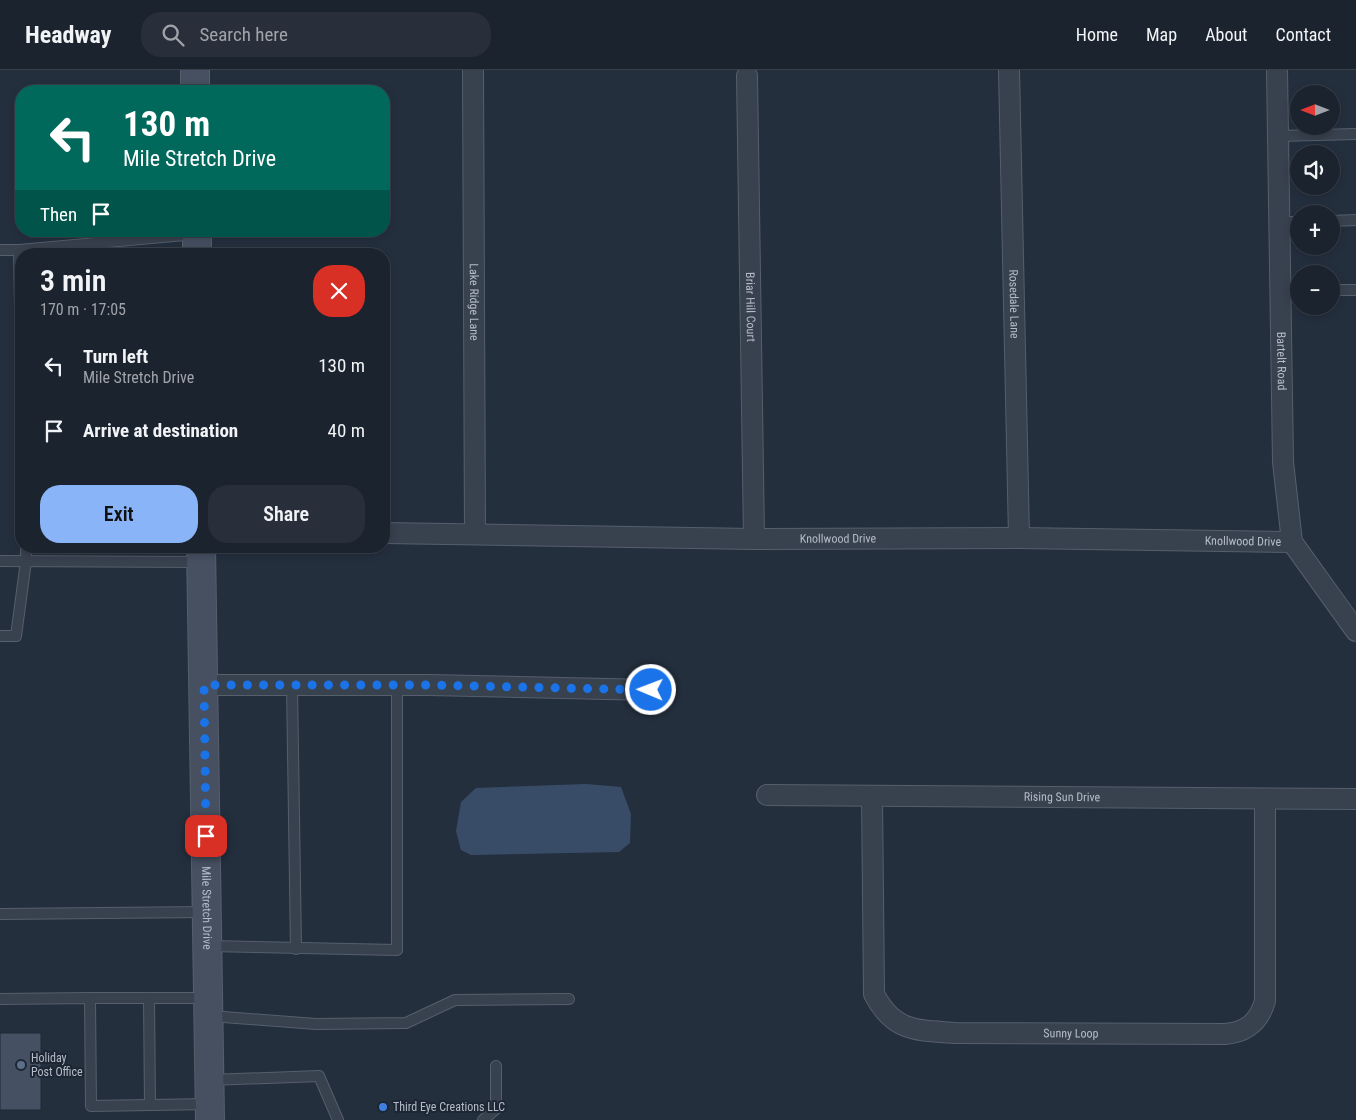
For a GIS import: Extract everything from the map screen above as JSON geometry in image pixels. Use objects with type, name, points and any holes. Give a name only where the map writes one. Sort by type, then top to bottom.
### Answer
[{"type":"street","points":[[195,70],[195,85]]},
{"type":"street","name":"Lake Ridge Lane","points":[[473,70],[475,534]]},
{"type":"street","name":"Rosedale Lane","points":[[1009,70],[1019,538]]},
{"type":"street","name":"Bartelt Road","points":[[1276,70],[1278,136],[1289,222],[1290,291],[1283,462],[1292,542],[1356,631]]},
{"type":"street","name":"Briar Hill Court","points":[[747,76],[754,539]]},
{"type":"street","name":"Knollwood Drive","points":[[390,534],[754,539],[1019,538],[1292,542]]},
{"type":"street","name":"Mile Stretch Drive","points":[[201,554],[210,1101]]},
{"type":"street","points":[[204,685],[397,685],[651,690]]},
{"type":"street","name":"Rising Sun Drive","points":[[767,795],[1265,800],[1356,799]]},
{"type":"street","name":"Sunny Loop","points":[[872,796],[874,994],[880,1007],[901,1026],[916,1030],[966,1033],[1225,1034],[1240,1032],[1251,1026],[1261,1015],[1265,1001],[1265,800]]},
{"type":"lane","points":[[1278,136],[1356,134]]},
{"type":"lane","points":[[1340,221],[1356,220]]},
{"type":"lane","points":[[55,248],[197,240]]},
{"type":"lane","points":[[0,250],[15,250]]},
{"type":"lane","points":[[1340,290],[1356,290]]},
{"type":"lane","points":[[0,636],[16,636],[26,553]]},
{"type":"lane","points":[[0,561],[201,554]]},
{"type":"lane","points":[[292,685],[296,949]]},
{"type":"lane","points":[[208,946],[397,950],[397,685]]},
{"type":"lane","points":[[0,914],[208,912]]},
{"type":"lane","points":[[90,998],[91,1106],[210,1101],[319,1076],[338,1120]]},
{"type":"lane","points":[[149,998],[150,1105]]},
{"type":"lane","points":[[0,999],[149,998],[316,1024],[406,1023],[454,1000],[569,999]]},
{"type":"lane","points":[[483,1120],[496,1109],[496,1066]]},
{"type":"water","points":[[586,784],[621,787],[631,814],[630,843],[619,852],[471,855],[461,850],[456,831],[461,802],[476,788]]},
{"type":"building","name":"Holiday Post Office","points":[[0,1033],[41,1033],[41,1110],[0,1110]]},
{"type":"place","name":"Holiday Post Office","points":[[21,1065]]},
{"type":"place","name":"Third Eye Creations LLC","points":[[383,1107]]},
{"type":"route","points":[[206,836],[204,685],[429,685],[651,690]]}]
